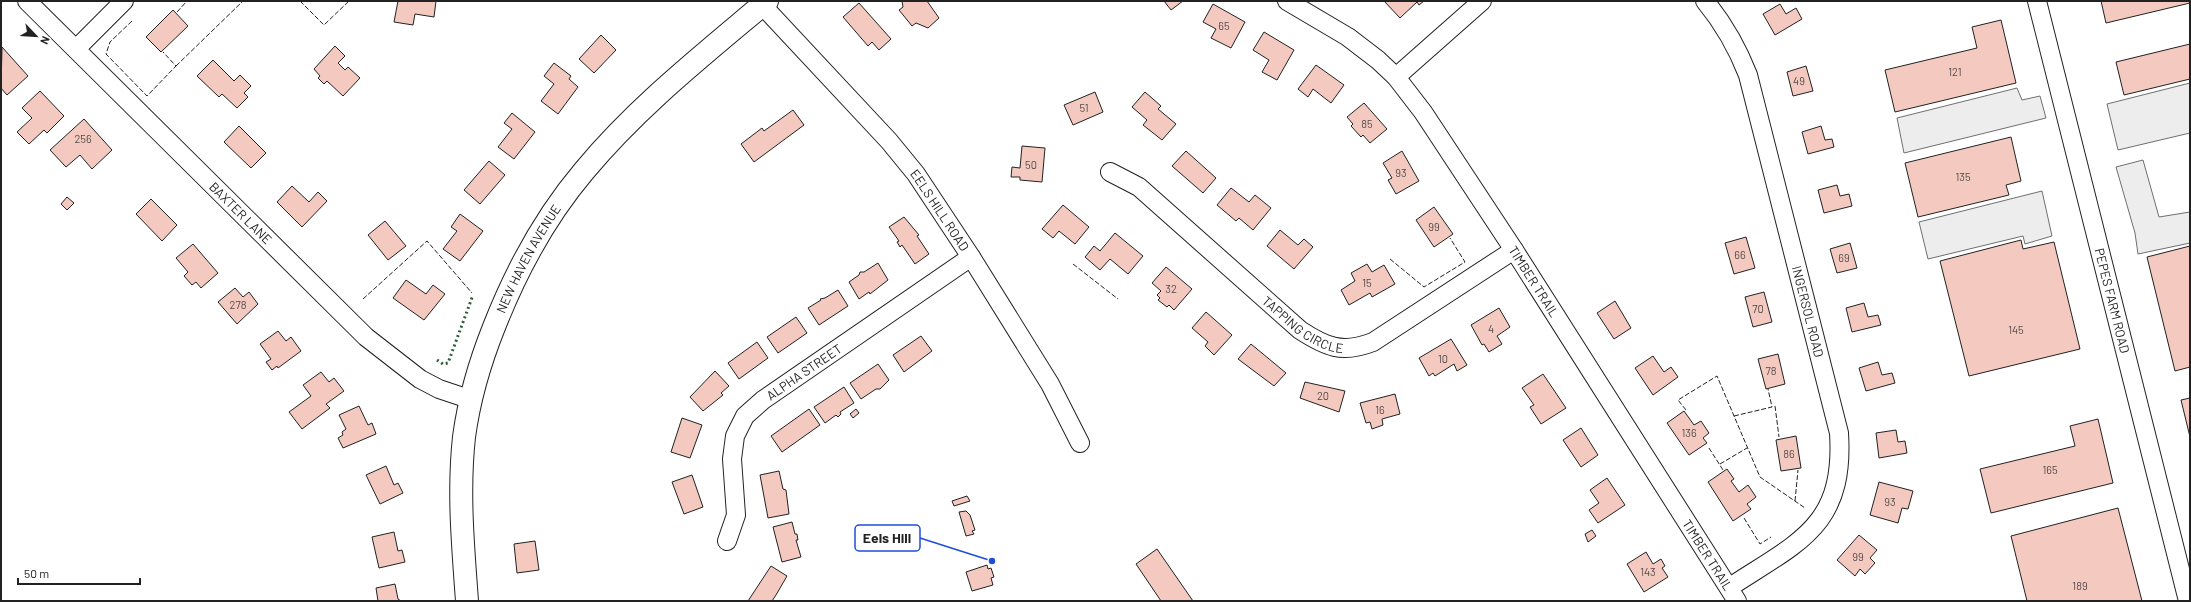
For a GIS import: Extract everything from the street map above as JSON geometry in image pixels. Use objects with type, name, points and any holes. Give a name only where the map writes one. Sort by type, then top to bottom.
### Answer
[{"type":"main road","name":"NEW HAVEN AVENUE","points":[[467,601],[461,494],[464,436],[472,400],[489,341],[511,287],[542,230],[567,192],[622,128],[697,59],[764,3]]},
{"type":"street","name":"BAXTER LANE","points":[[27,1],[366,338],[420,379],[439,389],[472,400]]},
{"type":"street","points":[[76,49],[124,1]]},
{"type":"street","name":"TIMBER TRAIL","points":[[1287,1],[1348,37],[1396,77],[1423,112],[1514,250],[1733,594]]},
{"type":"street","points":[[1396,77],[1482,1]]},
{"type":"street","name":"INGERSOL ROAD","points":[[1705,1],[1723,24],[1738,50],[1748,75],[1839,433],[1840,452],[1839,472],[1835,490],[1828,508],[1816,526],[1733,594]]},
{"type":"street","name":"PEPES FARM ROAD","points":[[2037,1],[2188,601]]},
{"type":"street","name":"EELS HILL ROAD","points":[[764,3],[889,141],[916,174],[971,257],[1050,384],[1080,442]]},
{"type":"street","name":"TAPPING CIRCLE","points":[[1110,172],[1139,187],[1300,330],[1324,344],[1337,348],[1349,349],[1373,342],[1514,250]]},
{"type":"street","name":"ALPHA STREET","points":[[727,541],[736,515],[732,446],[739,425],[745,416],[763,400],[971,257]]},
{"type":"shaded area","points":[[2190,83],[2190,133],[2118,150],[2107,104]]},
{"type":"shaded area","points":[[2017,88],[2022,100],[2040,96],[2046,118],[1904,153],[1897,118]]},
{"type":"shaded area","points":[[2143,160],[2159,217],[2190,212],[2190,243],[2138,254],[2135,233],[2116,167]]},
{"type":"shaded area","points":[[2042,191],[2052,236],[2025,244],[2023,236],[1928,259],[1919,222]]},
{"type":"building","points":[[398,1],[436,1],[434,17],[415,14],[413,25],[394,22]]},
{"type":"building","points":[[902,1],[927,1],[939,18],[928,28],[916,23],[912,26],[899,10],[903,7]]},
{"type":"building","points":[[1164,1],[1183,1],[1171,10]]},
{"type":"building","points":[[1384,1],[1424,1],[1419,5],[1417,2],[1400,18]]},
{"type":"building","points":[[2101,1],[2190,1],[2190,3],[2106,23]]},
{"type":"building","points":[[859,3],[891,39],[879,50],[872,42],[868,46],[843,17]]},
{"type":"building","points":[[1213,4],[1245,22],[1231,48],[1211,38],[1216,29],[1203,22]]},
{"type":"building","points":[[1780,4],[1786,14],[1796,8],[1802,19],[1775,35],[1763,14]]},
{"type":"building","points":[[173,10],[188,26],[161,52],[146,37]]},
{"type":"building","points":[[2001,20],[2016,83],[1895,112],[1885,70],[1977,48],[1972,27]]},
{"type":"building","points":[[1264,32],[1294,50],[1277,80],[1262,72],[1269,60],[1253,50]]},
{"type":"building","points":[[601,35],[616,50],[594,73],[579,59]]},
{"type":"building","points":[[2190,44],[2190,79],[2124,95],[2116,62]]},
{"type":"building","points":[[335,46],[345,56],[338,63],[345,70],[348,67],[360,78],[343,96],[327,81],[324,84],[318,78],[320,76],[314,69]]},
{"type":"building","points":[[2,47],[28,76],[7,95],[1,88]]},
{"type":"building","points":[[213,60],[234,81],[240,75],[251,86],[244,93],[248,97],[237,108],[222,94],[219,97],[197,76]]},
{"type":"building","points":[[554,63],[571,76],[569,79],[578,87],[558,114],[541,101],[554,84],[544,76]]},
{"type":"building","points":[[1316,65],[1344,85],[1331,103],[1313,89],[1308,97],[1298,89]]},
{"type":"building","points":[[1806,66],[1813,91],[1793,96],[1787,72]]},
{"type":"building","points":[[40,91],[64,116],[47,133],[44,130],[29,144],[17,132],[32,118],[22,108]]},
{"type":"building","points":[[1095,92],[1103,112],[1073,125],[1064,105]]},
{"type":"building","points":[[1145,92],[1161,106],[1158,109],[1176,124],[1162,140],[1143,125],[1147,120],[1132,107]]},
{"type":"building","points":[[1364,103],[1387,129],[1370,143],[1363,135],[1361,137],[1351,126],[1353,124],[1347,117]]},
{"type":"building","points":[[793,110],[804,125],[754,162],[741,144],[762,128],[764,131]]},
{"type":"building","points":[[512,113],[535,132],[514,159],[498,147],[512,129],[504,123]]},
{"type":"building","points":[[84,119],[112,150],[92,169],[80,155],[66,167],[50,150]]},
{"type":"building","points":[[239,126],[266,153],[251,168],[224,142]]},
{"type":"building","points":[[1821,126],[1825,140],[1832,139],[1834,147],[1808,154],[1802,132]]},
{"type":"building","points":[[2011,137],[2021,181],[2006,185],[2009,195],[1918,217],[1905,163]]},
{"type":"building","points":[[1022,146],[1045,148],[1042,182],[1020,180],[1020,177],[1011,177],[1012,167],[1020,168]]},
{"type":"building","points":[[1186,151],[1216,178],[1203,193],[1172,166]]},
{"type":"building","points":[[1402,151],[1419,181],[1396,194],[1388,180],[1392,178],[1383,163]]},
{"type":"building","points":[[489,161],[505,175],[480,204],[464,190]]},
{"type":"building","points":[[1837,185],[1840,196],[1849,194],[1852,206],[1824,213],[1818,190]]},
{"type":"building","points":[[292,186],[309,202],[318,192],[327,201],[302,227],[277,202]]},
{"type":"building","points":[[1231,188],[1249,202],[1255,195],[1271,208],[1253,230],[1239,218],[1236,221],[1217,205]]},
{"type":"building","points":[[67,197],[74,203],[67,210],[61,204]]},
{"type":"building","points":[[151,199],[177,225],[162,241],[136,214]]},
{"type":"building","points":[[1063,205],[1089,227],[1075,244],[1059,231],[1053,238],[1042,229]]},
{"type":"building","points":[[1434,207],[1453,234],[1434,247],[1416,220]]},
{"type":"building","points":[[460,214],[483,231],[460,261],[443,249],[457,231],[451,227]]},
{"type":"building","points":[[904,217],[919,235],[917,236],[929,254],[915,264],[902,245],[900,247],[897,242],[899,241],[889,227]]},
{"type":"building","points":[[385,221],[406,246],[388,260],[368,235]]},
{"type":"building","points":[[1280,230],[1298,245],[1304,239],[1313,247],[1294,269],[1267,246]]},
{"type":"building","points":[[1115,233],[1143,256],[1128,274],[1110,259],[1100,270],[1085,257],[1094,246],[1100,251]]},
{"type":"building","points":[[1746,237],[1755,268],[1734,274],[1725,243]]},
{"type":"building","points":[[2021,240],[2023,249],[2054,242],[2080,349],[1969,376],[1940,261]]},
{"type":"building","points":[[1850,243],[1857,268],[1837,273],[1830,249]]},
{"type":"building","points":[[193,244],[218,273],[201,288],[196,282],[192,285],[184,276],[188,272],[176,258]]},
{"type":"building","points":[[2190,246],[2190,367],[2175,371],[2147,257]]},
{"type":"building","points":[[878,263],[888,280],[870,294],[869,292],[859,299],[849,282],[859,275],[860,272],[864,272]]},
{"type":"building","points":[[1367,264],[1372,272],[1384,265],[1395,284],[1372,297],[1370,293],[1349,305],[1341,290],[1355,281],[1351,273]]},
{"type":"building","points":[[1166,267],[1192,289],[1174,310],[1169,305],[1167,307],[1158,300],[1160,298],[1157,295],[1161,291],[1152,283]]},
{"type":"building","points":[[406,280],[426,294],[433,285],[445,294],[424,320],[393,298]]},
{"type":"building","points":[[235,288],[243,297],[249,292],[258,304],[237,324],[218,302]]},
{"type":"building","points":[[838,290],[848,306],[819,325],[808,308],[821,300],[820,299],[825,298]]},
{"type":"building","points":[[1764,292],[1772,322],[1753,327],[1745,297]]},
{"type":"building","points":[[1615,301],[1631,328],[1614,339],[1597,313]]},
{"type":"building","points":[[1864,303],[1868,317],[1878,315],[1881,325],[1852,332],[1846,308]]},
{"type":"building","points":[[1499,308],[1510,327],[1497,336],[1502,344],[1489,352],[1484,344],[1482,345],[1471,325]]},
{"type":"building","points":[[1206,312],[1232,335],[1214,355],[1205,346],[1208,342],[1192,328]]},
{"type":"building","points":[[796,317],[807,333],[778,353],[767,337]]},
{"type":"building","points":[[278,331],[286,341],[291,337],[301,351],[278,368],[277,366],[272,370],[266,362],[271,359],[260,344]]},
{"type":"building","points":[[921,336],[932,351],[904,372],[893,355]]},
{"type":"building","points":[[1451,339],[1467,365],[1457,371],[1454,364],[1435,376],[1433,373],[1429,376],[1419,358]]},
{"type":"building","points":[[757,342],[768,358],[739,379],[728,363]]},
{"type":"building","points":[[1251,344],[1286,373],[1274,386],[1238,359]]},
{"type":"building","points":[[1778,354],[1785,384],[1766,389],[1758,359]]},
{"type":"building","points":[[1653,356],[1664,372],[1671,367],[1678,377],[1653,395],[1635,368]]},
{"type":"building","points":[[1878,362],[1882,375],[1892,373],[1895,383],[1866,391],[1859,368]]},
{"type":"building","points":[[878,364],[889,380],[880,389],[876,389],[861,399],[850,383]]},
{"type":"building","points":[[715,371],[729,386],[721,393],[723,395],[703,411],[690,397]]},
{"type":"building","points":[[321,372],[329,382],[334,378],[344,391],[326,404],[330,408],[302,429],[289,412],[311,396],[303,385]]},
{"type":"building","points":[[1543,374],[1566,408],[1541,424],[1530,407],[1534,405],[1522,388]]},
{"type":"building","points":[[1305,382],[1345,391],[1339,412],[1300,398]]},
{"type":"building","points":[[844,387],[854,403],[840,412],[841,414],[838,417],[836,415],[825,423],[814,407]]},
{"type":"building","points":[[1395,394],[1400,414],[1382,419],[1383,425],[1372,429],[1370,422],[1366,423],[1360,403]]},
{"type":"building","points":[[2190,398],[2190,437],[2181,400]]},
{"type":"building","points":[[359,406],[368,425],[372,423],[376,434],[343,448],[338,438],[343,435],[342,432],[346,429],[339,415]]},
{"type":"building","points":[[809,409],[820,425],[782,452],[771,436]]},
{"type":"building","points":[[856,409],[859,413],[853,418],[850,414]]},
{"type":"building","points":[[1684,411],[1694,425],[1701,421],[1709,433],[1703,438],[1707,443],[1689,455],[1667,423]]},
{"type":"building","points":[[682,418],[702,425],[690,458],[671,452]]},
{"type":"building","points":[[2098,419],[2113,483],[1991,513],[1980,469],[2075,446],[2070,426]]},
{"type":"building","points":[[1581,428],[1598,455],[1581,467],[1563,440]]},
{"type":"building","points":[[1896,430],[1898,442],[1905,441],[1907,453],[1879,458],[1876,433]]},
{"type":"building","points":[[1796,436],[1801,468],[1781,471],[1776,440]]},
{"type":"building","points":[[386,466],[394,485],[398,483],[403,493],[380,504],[366,475]]},
{"type":"building","points":[[1727,469],[1734,479],[1731,481],[1739,492],[1748,485],[1756,497],[1747,504],[1751,509],[1733,521],[1708,482]]},
{"type":"building","points":[[779,471],[783,489],[786,490],[789,514],[768,518],[760,475]]},
{"type":"building","points":[[692,475],[703,507],[684,514],[672,482]]},
{"type":"building","points":[[1607,478],[1625,505],[1598,523],[1589,510],[1599,503],[1590,490]]},
{"type":"building","points":[[1879,482],[1913,491],[1908,509],[1902,508],[1898,523],[1870,515]]},
{"type":"building","points":[[967,496],[970,501],[954,506],[952,501]]},
{"type":"building","points":[[2118,508],[2142,601],[2027,601],[2011,536]]},
{"type":"building","points":[[966,511],[970,515],[975,530],[972,531],[974,534],[966,536],[959,512]]},
{"type":"building","points":[[792,522],[795,534],[797,534],[798,540],[796,540],[801,557],[782,562],[773,527]]},
{"type":"building","points":[[1592,530],[1596,536],[1588,542],[1585,534]]},
{"type":"building","points":[[394,532],[398,551],[402,550],[405,562],[379,568],[372,537]]},
{"type":"building","points":[[1859,535],[1877,550],[1870,558],[1875,563],[1865,574],[1860,569],[1855,576],[1837,560]]},
{"type":"building","points":[[535,541],[539,570],[517,573],[514,544]]},
{"type":"building","points":[[1157,549],[1193,601],[1161,601],[1136,564]]},
{"type":"building","points":[[1646,552],[1653,564],[1661,559],[1665,566],[1662,568],[1668,577],[1644,592],[1627,564]]},
{"type":"building","points":[[987,565],[988,569],[991,568],[994,577],[991,578],[993,585],[972,591],[966,572]]},
{"type":"building","points":[[771,566],[787,576],[776,595],[772,601],[748,601]]},
{"type":"building","points":[[395,584],[398,599],[401,601],[378,601],[376,588]]},
{"type":"hedge","points":[[437,360],[443,364],[448,363],[473,295]]},
{"type":"fence","points":[[177,12],[187,1]]},
{"type":"fence","points":[[176,66],[243,1]]},
{"type":"fence","points":[[300,1],[324,25],[349,1]]},
{"type":"fence","points":[[132,21],[110,42],[106,54],[147,96],[176,66],[163,52]]},
{"type":"fence","points":[[1390,259],[1424,287],[1465,262],[1450,238]]},
{"type":"fence","points":[[363,299],[427,241],[472,293]]},
{"type":"fence","points":[[1073,264],[1118,299]]},
{"type":"fence","points":[[1686,410],[1678,400],[1717,376],[1760,477],[1805,508]]},
{"type":"fence","points":[[1734,416],[1772,407],[1768,389]]},
{"type":"fence","points":[[1775,406],[1779,437]]},
{"type":"fence","points":[[1709,448],[1723,470]]},
{"type":"fence","points":[[1720,464],[1747,448]]},
{"type":"fence","points":[[1795,501],[1798,470]]},
{"type":"fence","points":[[1744,518],[1760,544],[1771,537]]},
{"type":"place","name":"Eels Hill","points":[[992,561]]}]
